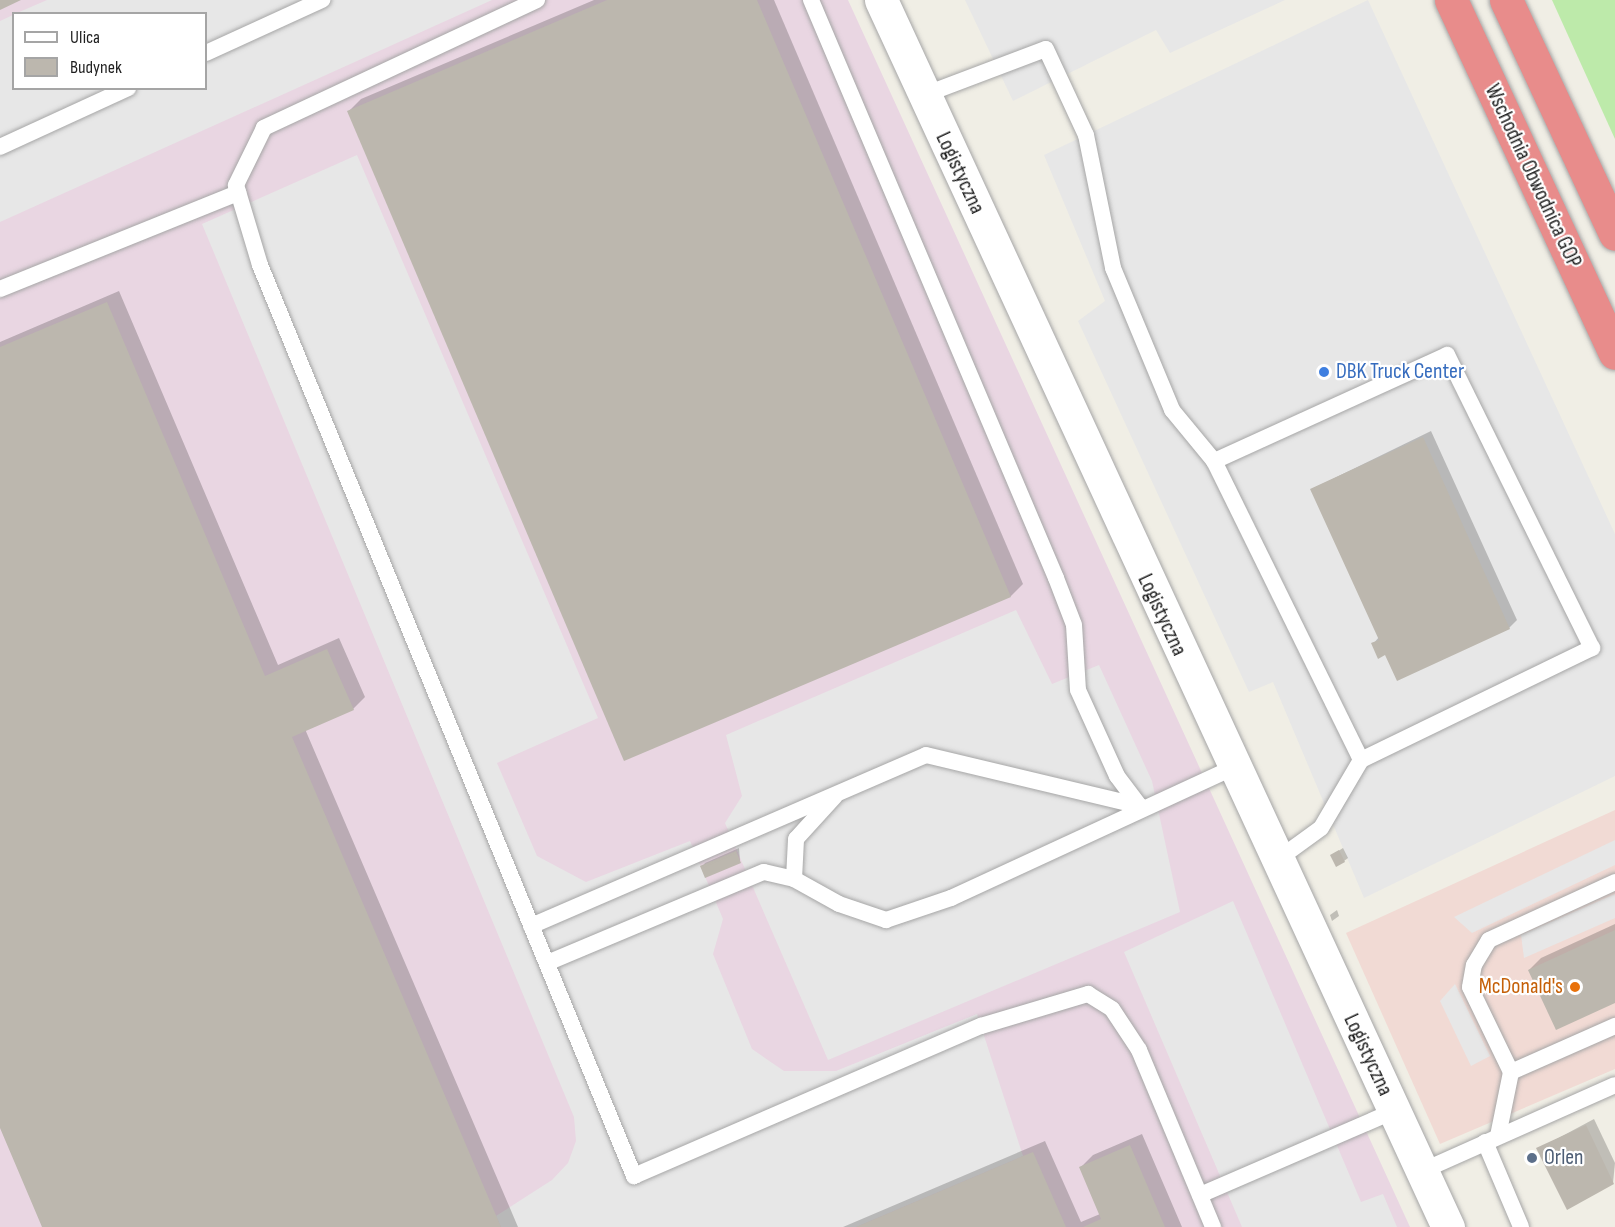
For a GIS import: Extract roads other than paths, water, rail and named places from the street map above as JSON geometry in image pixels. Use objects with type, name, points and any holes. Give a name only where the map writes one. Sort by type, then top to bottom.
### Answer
[{"type":"highway","name":"Wschodnia Obwodnica GOP","points":[[1451,0],[1615,352]]},
{"type":"highway","points":[[1506,0],[1615,234]]},
{"type":"street","name":"Logistyczna","points":[[881,0],[1232,768],[1448,1227]]},
{"type":"lane","points":[[207,53],[322,0]]},
{"type":"lane","points":[[537,0],[264,128],[249,150],[236,184],[260,265],[634,1176],[981,1026],[1064,997],[1088,994],[1112,1009],[1139,1050],[1213,1227]]},
{"type":"lane","points":[[811,0],[1074,625],[1078,690],[1117,776],[1140,806]]},
{"type":"lane","points":[[924,95],[1046,48],[1086,135],[1113,268],[1172,410],[1214,461],[1360,760]]},
{"type":"lane","points":[[0,147],[124,90]]},
{"type":"lane","points":[[0,289],[238,193]]},
{"type":"lane","points":[[1214,461],[1446,355],[1592,648],[1360,760],[1321,828],[1277,860]]},
{"type":"lane","points":[[531,926],[926,755],[1140,806]]},
{"type":"lane","points":[[547,963],[764,872],[794,879],[839,904],[886,920],[951,898],[1140,806],[1232,768]]},
{"type":"lane","points":[[794,879],[796,839],[839,791]]},
{"type":"lane","points":[[1521,1227],[1491,1139],[1511,1072],[1470,987],[1474,965],[1489,940],[1615,882]]},
{"type":"lane","points":[[1511,1072],[1615,1026]]},
{"type":"lane","points":[[1422,1171],[1615,1085]]},
{"type":"lane","points":[[1200,1195],[1394,1111]]},
{"type":"place","name":"DBK Truck Center","points":[[1324,372]]},
{"type":"place","name":"McDonald's","points":[[1575,987]]},
{"type":"place","name":"Orlen","points":[[1532,1158]]}]
